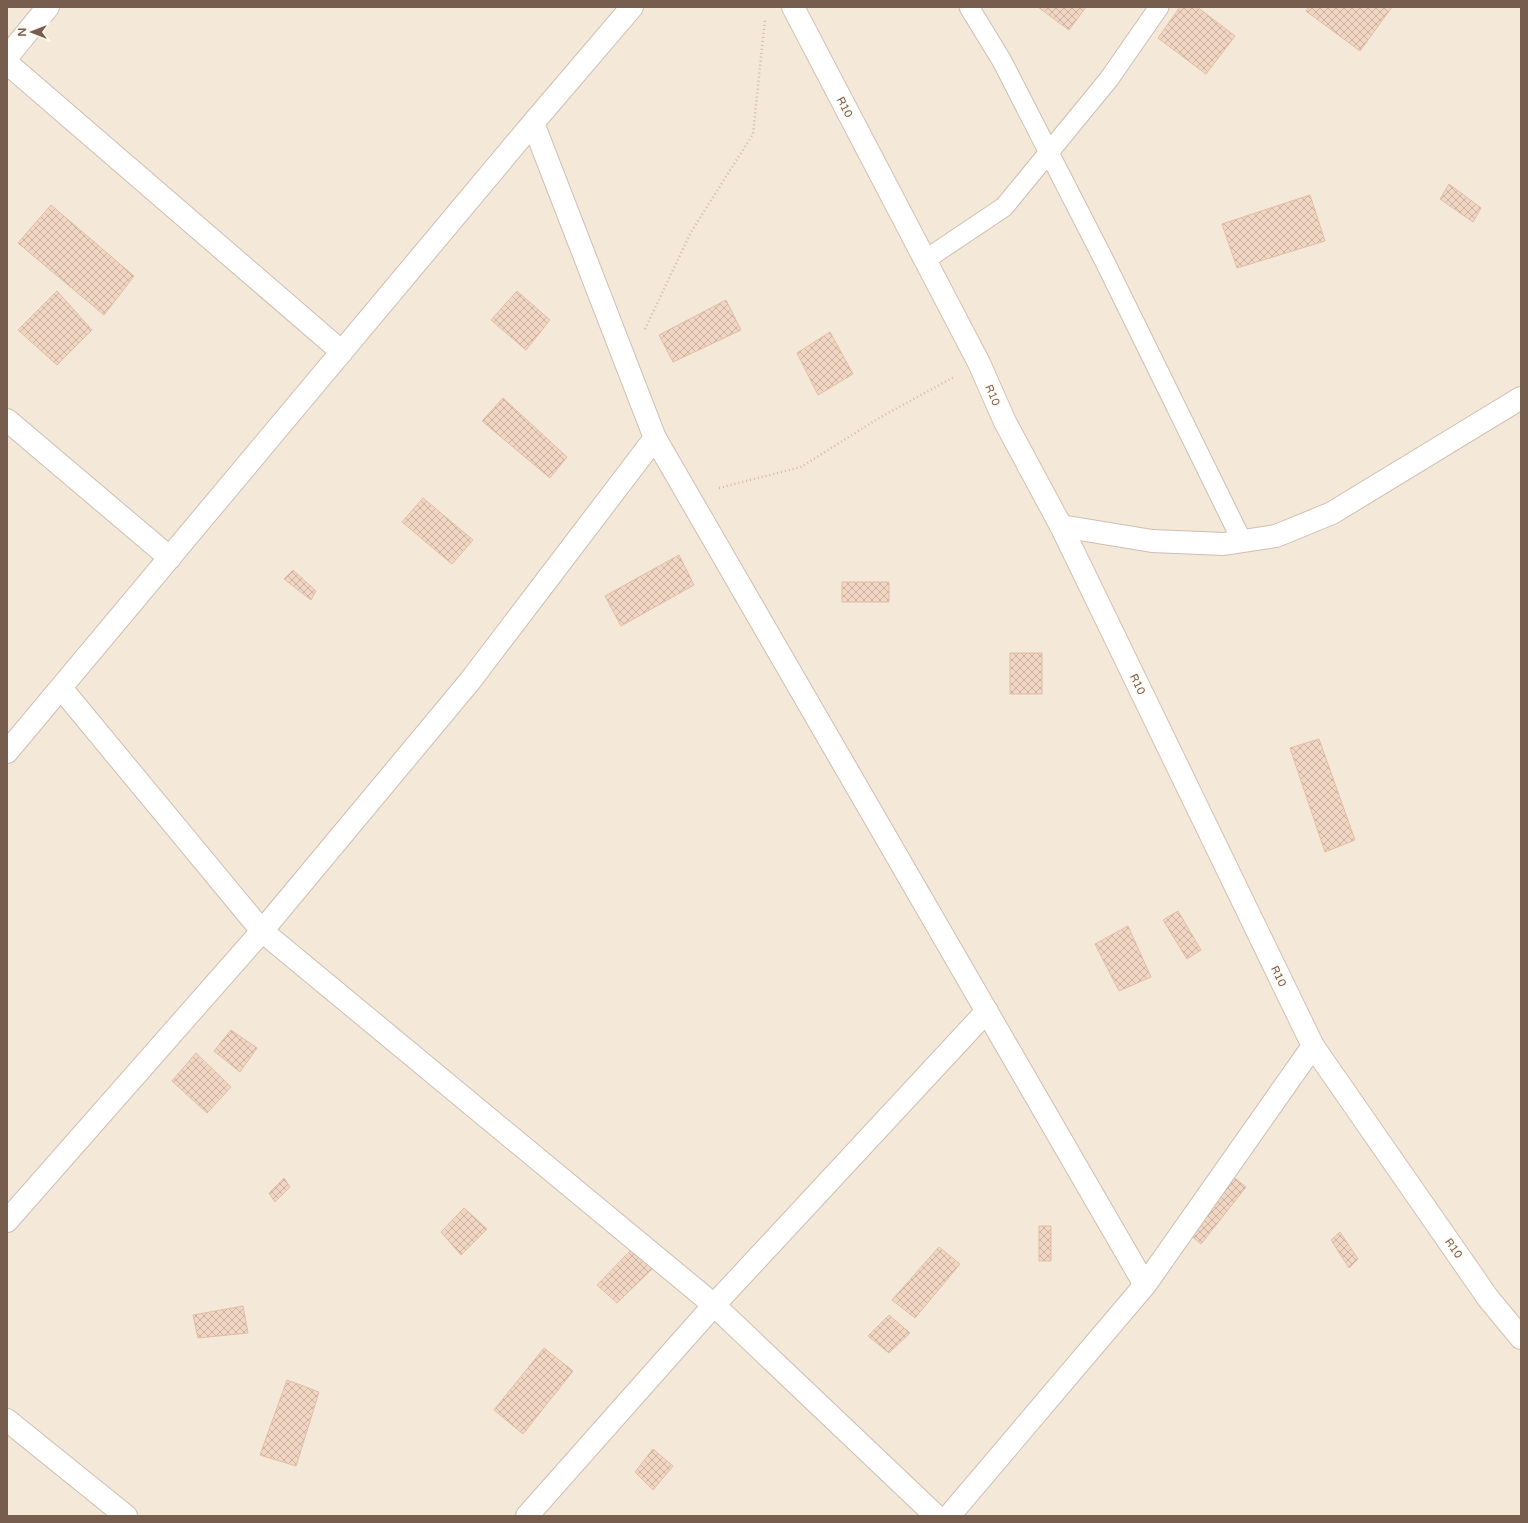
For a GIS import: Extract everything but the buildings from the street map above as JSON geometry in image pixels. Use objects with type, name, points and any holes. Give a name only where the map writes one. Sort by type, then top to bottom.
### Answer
[{"type":"street","points":[[7,57],[48,7]]},
{"type":"street","points":[[7,752],[533,123],[632,7]]},
{"type":"street","name":"R10","points":[[793,7],[979,363],[1005,422],[1061,526],[1313,1046],[1488,1298],[1521,1338]]},
{"type":"street","points":[[7,63],[342,352]]},
{"type":"street","points":[[533,123],[655,438],[1145,1285]]},
{"type":"street","points":[[1061,526],[1152,541],[1224,544],[1276,536],[1332,513],[1521,398]]},
{"type":"street","points":[[7,420],[170,558]]},
{"type":"street","points":[[7,1221],[262,931],[470,681],[655,438]]},
{"type":"street","points":[[61,688],[262,931],[714,1305],[936,1516]]},
{"type":"street","points":[[527,1516],[714,1305],[987,1011]]},
{"type":"street","points":[[949,1516],[1145,1285],[1313,1046]]},
{"type":"street","points":[[7,1420],[126,1516]]},
{"type":"lane","points":[[969,7],[1002,61],[1242,541]]},
{"type":"lane","points":[[925,260],[1004,207],[1109,80],[1159,7]]},
{"type":"path","points":[[644,332],[691,232],[753,134],[766,15]]},
{"type":"path","points":[[689,496],[801,467],[879,418],[979,363]]},
{"type":"shaded area","points":[[7,7],[1521,7],[1521,1516],[7,1516]]}]
